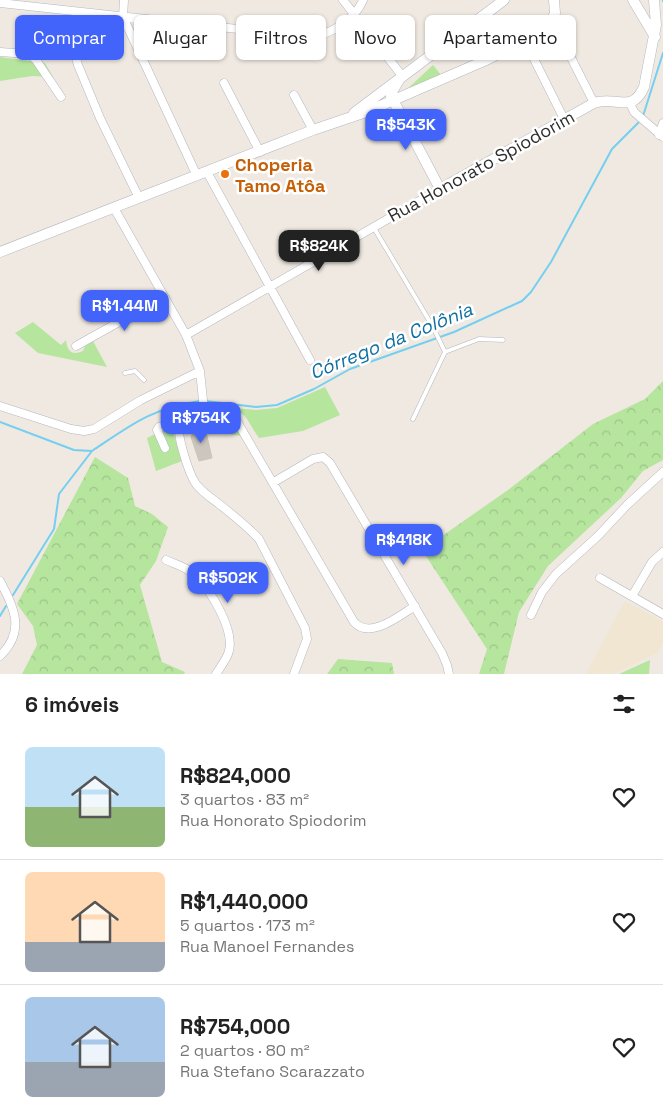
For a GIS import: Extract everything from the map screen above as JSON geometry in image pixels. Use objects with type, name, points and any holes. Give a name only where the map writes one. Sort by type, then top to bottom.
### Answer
[{"type":"main road","points":[[349,117],[504,0]]},
{"type":"main road","points":[[554,0],[554,15]]},
{"type":"main road","points":[[633,0],[654,37]]},
{"type":"main road","points":[[594,103],[606,100],[632,108],[641,94],[656,25],[654,0]]},
{"type":"main road","points":[[0,252],[313,130],[366,112],[486,60]]},
{"type":"main road","points":[[401,78],[391,96],[440,189]]},
{"type":"main road","name":"Rua Honorato Spiodorim","points":[[440,189],[594,103]]},
{"type":"street","points":[[122,15],[124,0]]},
{"type":"street","points":[[342,0],[401,78]]},
{"type":"street","points":[[124,17],[311,37],[320,36],[330,31],[354,14],[363,0]]},
{"type":"street","points":[[0,3],[104,15]]},
{"type":"street","points":[[78,12],[75,56],[100,118],[139,198]]},
{"type":"street","points":[[124,21],[196,176]]},
{"type":"street","points":[[0,52],[30,54],[61,97]]},
{"type":"street","points":[[534,60],[564,120]]},
{"type":"street","points":[[572,60],[594,103]]},
{"type":"street","points":[[224,83],[260,152]]},
{"type":"street","points":[[294,95],[313,130]]},
{"type":"street","points":[[632,108],[661,136]]},
{"type":"street","points":[[661,136],[663,123]]},
{"type":"street","points":[[207,172],[310,360]]},
{"type":"street","name":"Rua Honorato Spiodorim","points":[[186,335],[440,189]]},
{"type":"street","points":[[114,208],[186,335],[200,371],[204,407]]},
{"type":"street","points":[[76,346],[119,322],[169,305]]},
{"type":"street","points":[[0,406],[71,430],[94,429],[141,400],[200,371]]},
{"type":"street","points":[[294,674],[307,639],[305,628],[259,539],[249,528],[202,491],[195,482],[182,446],[179,431],[179,423],[184,416],[204,407],[217,409],[236,418],[354,622],[359,627],[365,629],[380,626],[415,606]]},
{"type":"street","points":[[165,448],[158,430],[159,427],[179,423]]},
{"type":"street","points":[[274,482],[314,459],[323,457],[330,463],[442,653],[449,674]]},
{"type":"street","points":[[531,615],[542,592],[556,574],[663,472]]},
{"type":"street","points":[[632,596],[652,562],[663,552]]},
{"type":"street","points":[[166,560],[182,566],[198,578],[211,596],[224,621],[230,641],[228,654],[216,674]]},
{"type":"street","points":[[600,578],[663,614]]},
{"type":"street","points":[[0,581],[13,607],[16,624],[16,631],[0,656]]},
{"type":"lane","points":[[373,227],[433,327],[445,352]]},
{"type":"lane","points":[[413,419],[445,352],[479,339],[503,340]]},
{"type":"lane","points":[[125,373],[135,371],[144,380]]},
{"type":"shaded area","points":[[625,601],[663,622],[663,643],[657,653],[614,674],[586,674]]},
{"type":"green space","points":[[0,57],[45,63],[53,77],[32,76],[0,81]]},
{"type":"green space","points":[[433,65],[441,75],[405,91]]},
{"type":"green space","points":[[33,322],[61,345],[66,340],[69,350],[73,353],[83,351],[85,346],[93,341],[107,367],[38,353],[15,333]]},
{"type":"green space","points":[[663,381],[663,460],[643,471],[621,498],[548,566],[519,612],[504,674],[479,674],[487,649],[422,550],[508,490],[593,424],[645,399]]},
{"type":"green space","points":[[325,387],[340,415],[303,431],[259,438],[242,413],[223,407],[256,410],[277,408]]},
{"type":"green space","points":[[214,412],[224,415],[231,420],[241,436],[217,432],[206,413]]},
{"type":"green space","points":[[171,426],[182,461],[156,471],[147,438]]},
{"type":"green space","points":[[95,457],[128,478],[135,506],[152,514],[168,527],[156,561],[140,585],[162,662],[185,672],[184,674],[22,674],[37,645],[33,626],[17,604]]},
{"type":"green space","points":[[338,659],[392,663],[394,674],[327,674]]},
{"type":"green space","points":[[650,660],[649,674],[619,674]]},
{"type":"building","points":[[196,426],[206,432],[212,458],[199,461],[191,437]]},
{"type":"waterway","name":"Córrego da Colônia","points":[[643,116],[663,53]]},
{"type":"waterway","name":"Córrego da Colônia","points":[[205,401],[256,407],[277,405],[314,389],[350,369],[454,332],[522,301],[531,292],[551,262],[612,149],[641,120]]},
{"type":"waterway","name":"Córrego da Colônia","points":[[0,422],[74,450],[92,451],[155,413],[200,401]]},
{"type":"waterway","points":[[13,595],[54,529],[59,494],[92,451]]},
{"type":"waterway","points":[[0,616],[6,606]]},
{"type":"place","name":"Choperia Tamo Atôa","points":[[225,174]]}]
